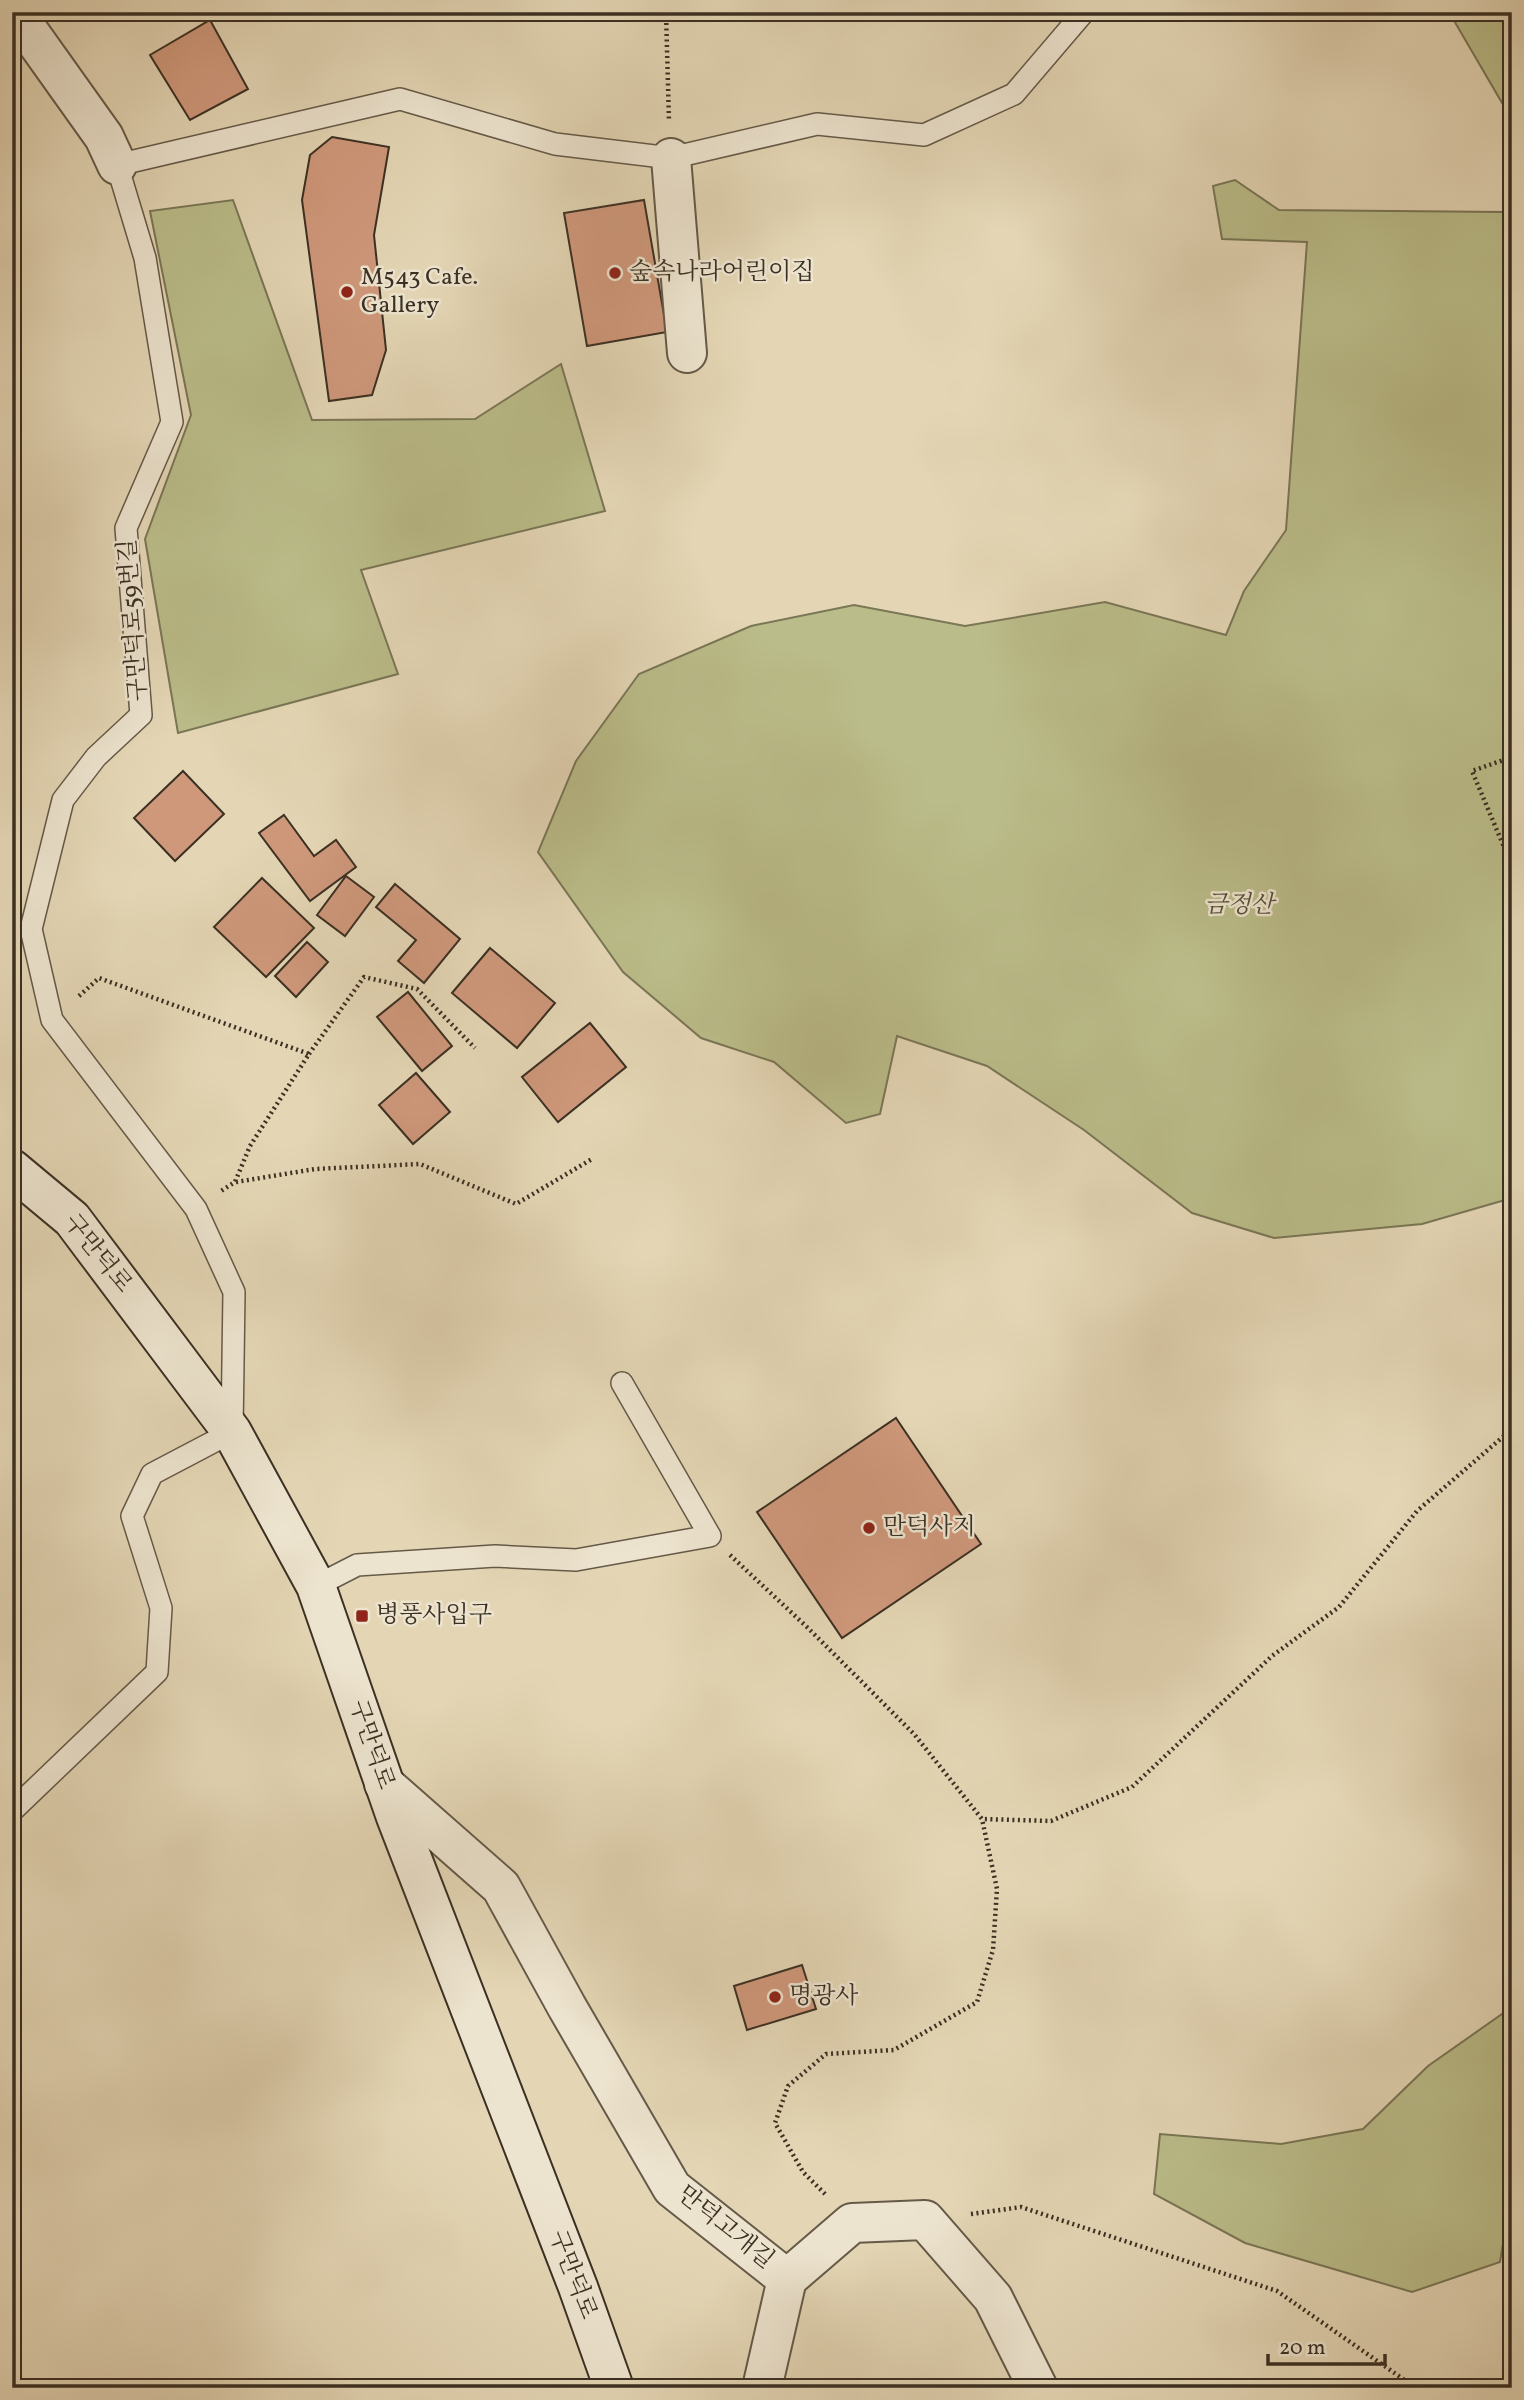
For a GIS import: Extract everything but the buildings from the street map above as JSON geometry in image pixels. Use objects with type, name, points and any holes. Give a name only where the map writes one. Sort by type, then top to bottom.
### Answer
[{"type":"street","name":"구만덕로59번길","points":[[15,12],[104,137],[117,165]]},
{"type":"street","points":[[671,158],[687,353]]},
{"type":"street","name":"구만덕로","points":[[12,1169],[72,1219],[232,1433],[316,1586],[384,1784],[573,2274],[614,2388]]},
{"type":"street","name":"만덕고개길","points":[[384,1784],[501,1886],[567,2007],[672,2188],[787,2278],[852,2223]]},
{"type":"street","points":[[852,2223],[925,2220],[993,2298],[1038,2388]]},
{"type":"street","points":[[762,2388],[787,2278]]},
{"type":"lane","points":[[117,165],[400,99],[555,144],[671,158],[817,124],[924,135],[1014,94],[1084,12]]},
{"type":"lane","name":"구만덕로59번길","points":[[117,165],[145,258],[172,422],[126,527],[141,715],[96,757],[63,800],[32,929],[52,1020],[196,1209],[234,1292],[232,1433]]},
{"type":"lane","points":[[316,1586],[357,1565],[495,1556],[576,1560],[710,1536],[622,1383]]},
{"type":"lane","points":[[12,1811],[157,1672],[161,1608],[132,1516],[152,1474],[232,1433]]},
{"type":"path","points":[[666,12],[671,158]]},
{"type":"path","points":[[1512,757],[1472,771],[1512,866]]},
{"type":"path","points":[[235,1182],[250,1146],[309,1054],[364,977],[417,989],[475,1048]]},
{"type":"path","points":[[52,1020],[99,978],[309,1054]]},
{"type":"path","points":[[196,1209],[235,1182],[315,1169],[420,1164],[516,1204],[592,1158]]},
{"type":"path","points":[[982,1819],[1051,1821],[1132,1787],[1272,1656],[1339,1607],[1417,1511],[1512,1429]]},
{"type":"path","points":[[710,1536],[914,1734],[982,1819],[997,1889],[993,1950],[977,2002],[894,2050],[826,2054],[788,2086],[775,2123],[803,2172],[852,2223]]},
{"type":"path","points":[[925,2220],[1021,2207],[1277,2291],[1416,2388]]},
{"type":"green space","points":[[1449,12],[1512,12],[1512,120]]},
{"type":"green space","name":"금정산","points":[[1235,180],[1279,210],[1505,212],[1512,192],[1512,1198],[1422,1224],[1274,1238],[1192,1213],[1084,1130],[987,1066],[897,1036],[880,1114],[846,1123],[774,1062],[701,1038],[623,972],[538,852],[576,761],[639,674],[751,626],[854,605],[965,626],[1105,602],[1226,635],[1244,591],[1286,530],[1307,242],[1222,239],[1213,186]]},
{"type":"green space","points":[[233,200],[312,420],[475,419],[561,364],[605,511],[361,570],[398,674],[178,733],[145,539],[191,415],[150,211]]},
{"type":"green space","points":[[1512,2007],[1512,2190],[1500,2262],[1412,2292],[1245,2243],[1154,2194],[1160,2134],[1281,2144],[1363,2129],[1428,2066]]},
{"type":"place","name":"숲속나라어린이집","points":[[615,273]]},
{"type":"place","name":"M543 Cafe. Gallery","points":[[347,292]]},
{"type":"place","name":"만덕사지","points":[[869,1528]]},
{"type":"place","name":"병풍사입구","points":[[362,1616]]},
{"type":"place","name":"명광사","points":[[775,1997]]}]
